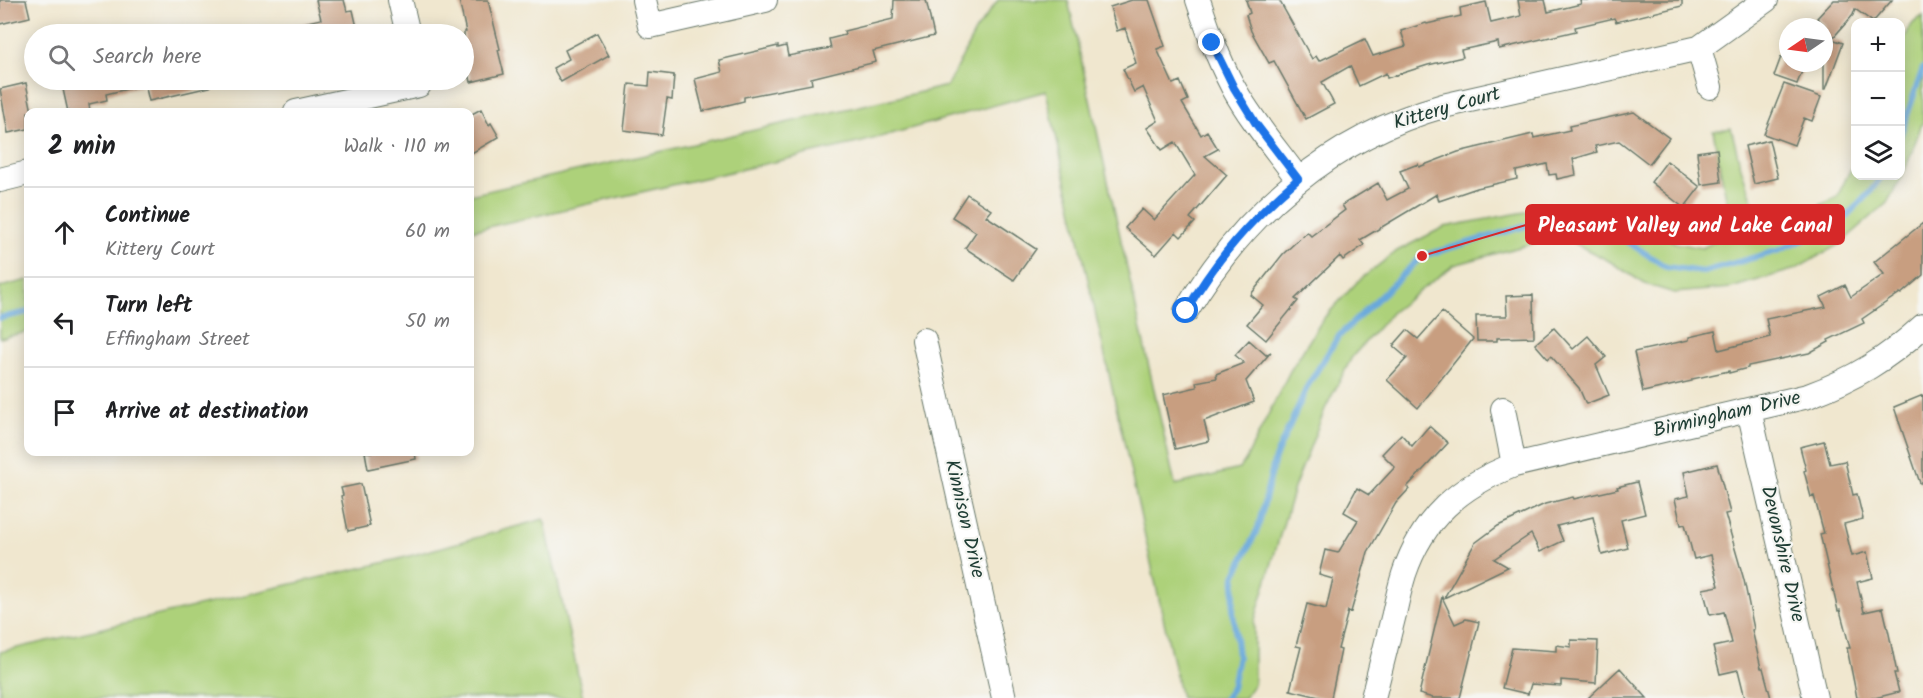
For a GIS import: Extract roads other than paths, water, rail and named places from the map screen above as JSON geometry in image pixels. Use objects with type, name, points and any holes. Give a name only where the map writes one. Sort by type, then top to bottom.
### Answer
[{"type":"street","points":[[400,0],[406,24]]},
{"type":"street","points":[[644,0],[650,26],[765,0]]},
{"type":"street","points":[[1198,0],[1212,43],[1234,88],[1256,124],[1298,179]]},
{"type":"street","name":"Kittery Court","points":[[1186,311],[1219,260],[1249,225],[1298,179],[1337,152],[1376,130],[1420,112],[1699,48],[1766,0]]},
{"type":"street","points":[[1699,48],[1710,87]]},
{"type":"street","points":[[312,108],[386,90]]},
{"type":"street","points":[[0,180],[24,174]]},
{"type":"street","name":"Birmingham Drive","points":[[1373,698],[1404,574],[1415,547],[1441,510],[1463,491],[1487,476],[1514,465],[1808,396],[1835,386],[1868,369],[1902,345],[1923,326]]},
{"type":"street","name":"Kinnison Drive","points":[[924,340],[1004,698]]},
{"type":"street","points":[[1503,410],[1514,465]]},
{"type":"street","name":"Devonshire Drive","points":[[1749,410],[1815,698]]},
{"type":"waterway","points":[[1903,126],[1923,68]]},
{"type":"waterway","points":[[1225,698],[1232,688],[1238,656],[1233,612],[1235,576],[1258,528],[1275,458],[1308,385],[1338,337],[1422,256],[1550,219],[1602,225],[1666,267],[1703,272],[1777,251],[1837,226],[1879,180]]},
{"type":"waterway","points":[[0,318],[24,313]]},
{"type":"place","name":"Pleasant Valley and Lake Canal","points":[[1422,256]]}]
